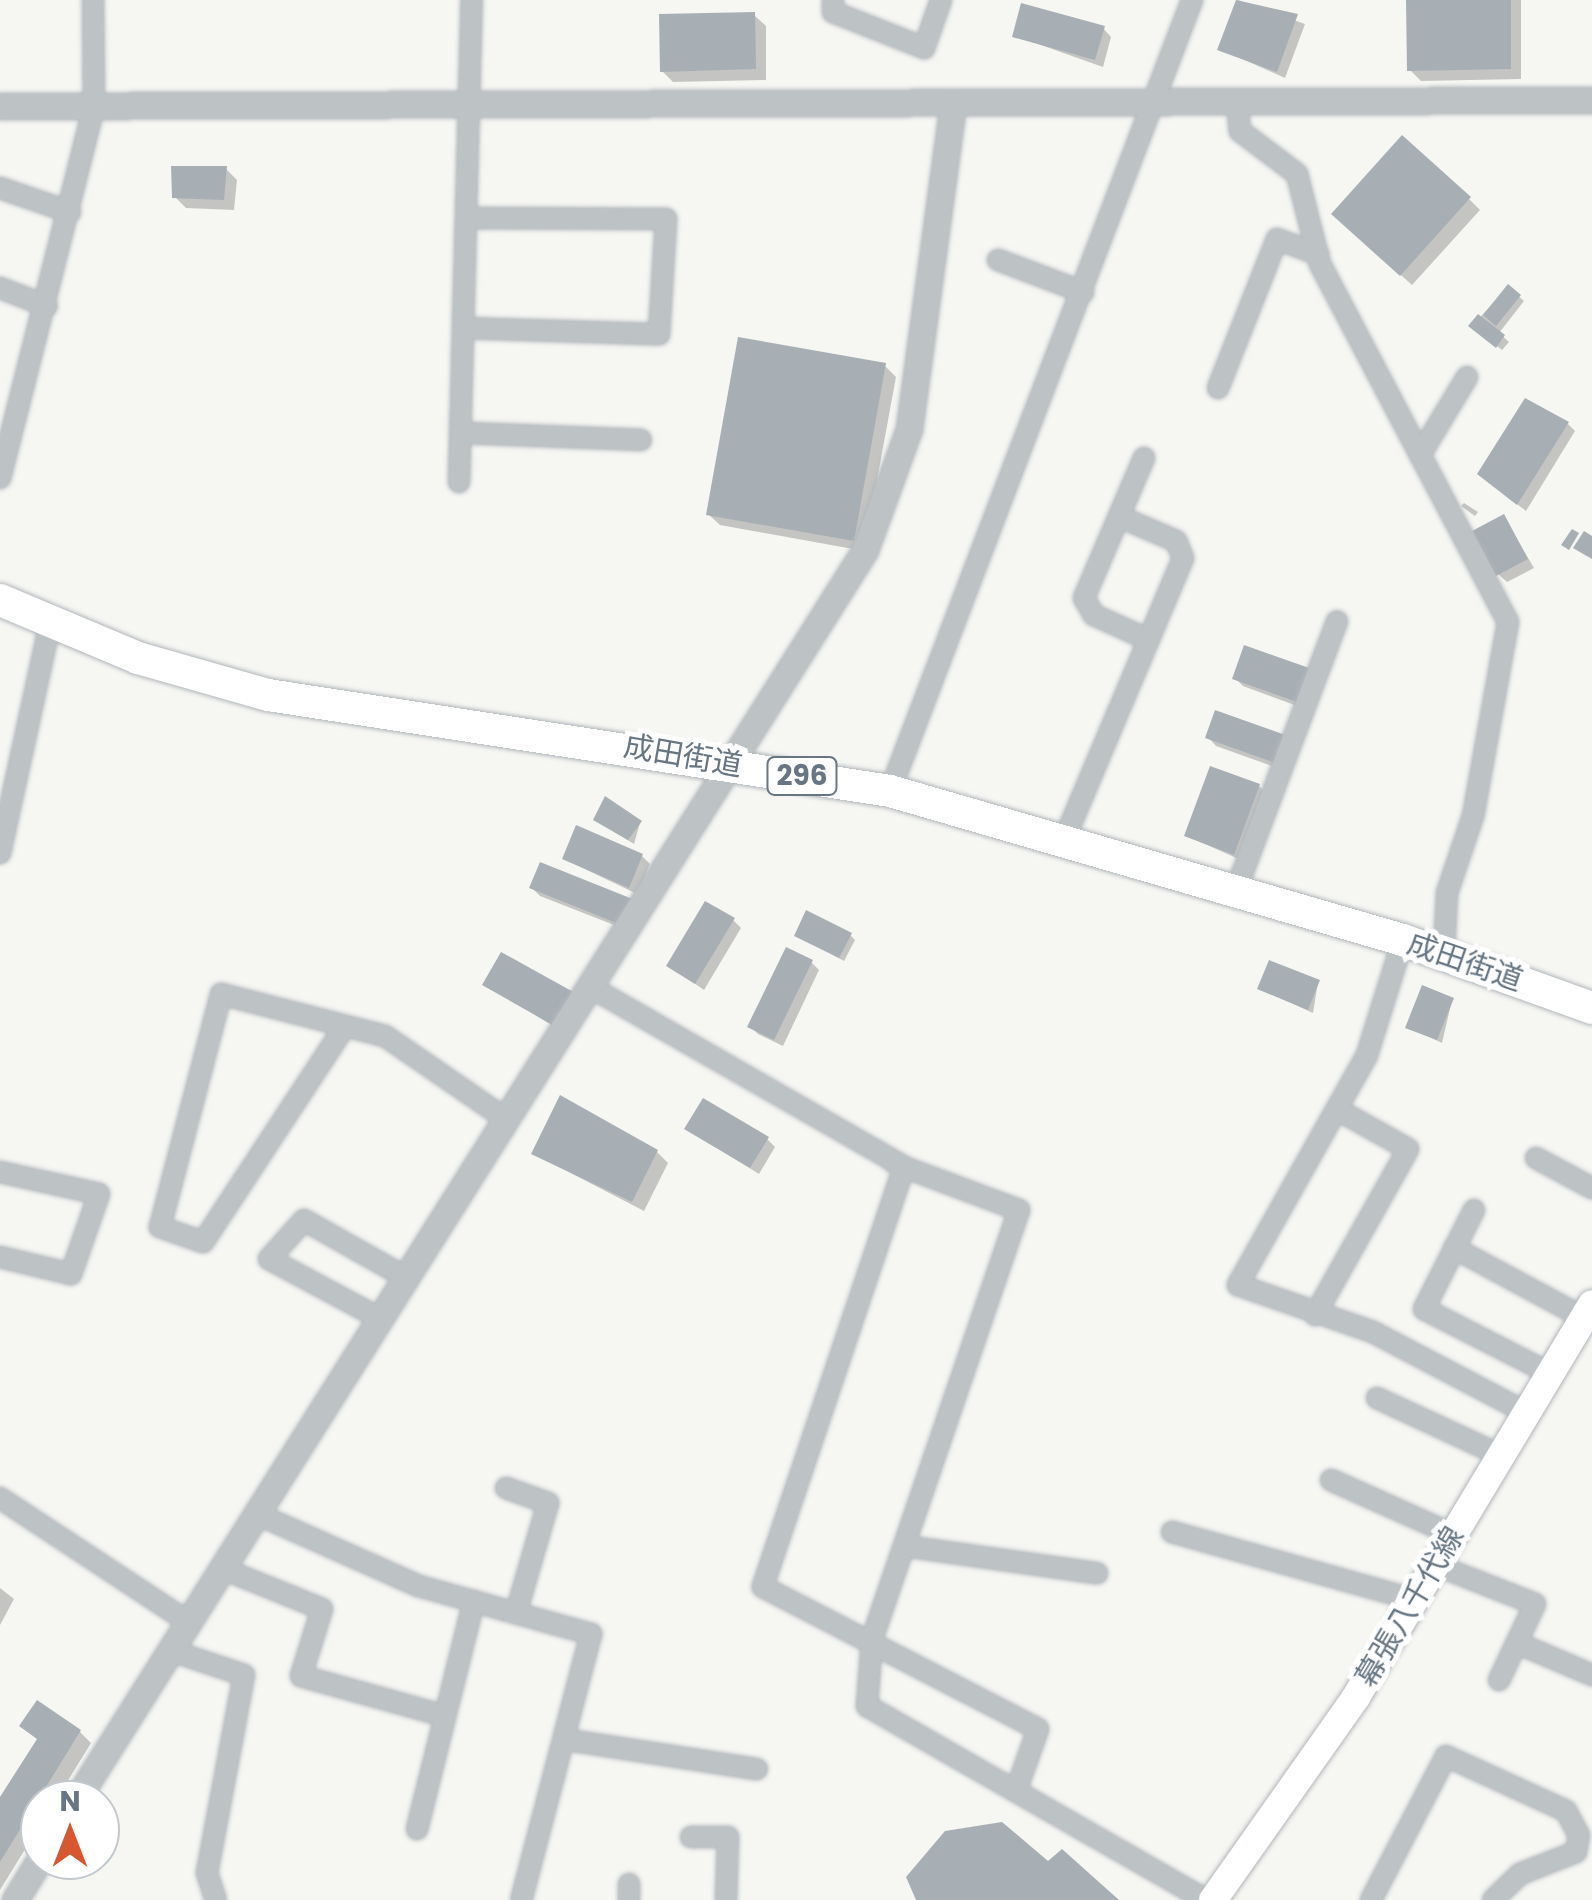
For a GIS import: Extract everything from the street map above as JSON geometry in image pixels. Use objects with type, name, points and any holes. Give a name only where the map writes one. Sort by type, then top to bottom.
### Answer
[{"type":"highway","name":"成田街道","points":[[0,600],[50,624],[268,695],[890,791],[1404,940],[1592,1008]]},
{"type":"main road","name":"幕張八千代線","points":[[1210,1900],[1293,1796],[1588,1311]]},
{"type":"street","points":[[0,478],[47,306],[94,106],[92,0]]},
{"type":"street","points":[[460,482],[472,0]]},
{"type":"street","points":[[832,0],[833,12],[924,48],[941,0]]},
{"type":"street","points":[[890,791],[1158,98],[1192,0]]},
{"type":"street","points":[[0,106],[953,105],[1158,98],[1592,100]]},
{"type":"street","points":[[1237,99],[1240,131],[1297,174],[1318,254],[1508,622],[1473,816],[1447,893],[1444,953]]},
{"type":"street","points":[[88,1780],[186,1620],[592,988],[865,550],[895,480],[923,356],[953,105]]},
{"type":"street","points":[[0,188],[70,212]]},
{"type":"street","points":[[464,328],[659,334],[666,219],[467,218]]},
{"type":"street","points":[[1218,388],[1277,239],[1318,254]]},
{"type":"street","points":[[998,260],[1083,292]]},
{"type":"street","points":[[0,288],[47,306]]},
{"type":"street","points":[[1420,455],[1467,377]]},
{"type":"street","points":[[0,388],[22,396]]},
{"type":"street","points":[[461,433],[641,440]]},
{"type":"street","points":[[1144,458],[1086,609],[1149,640]]},
{"type":"street","points":[[1064,840],[1149,640],[1183,548],[1120,516]]},
{"type":"street","points":[[1236,890],[1336,620]]},
{"type":"street","points":[[0,850],[50,624]]},
{"type":"street","points":[[1404,940],[1338,1110],[1238,1284],[1315,1315],[1373,1332],[1527,1413]]},
{"type":"street","points":[[592,988],[904,1168],[1019,1210],[872,1639],[868,1706],[1210,1900]]},
{"type":"street","points":[[345,1026],[203,1242],[160,1227],[222,994],[386,1036],[507,1120]]},
{"type":"street","points":[[1315,1315],[1408,1149],[1338,1110]]},
{"type":"street","points":[[1536,1158],[1592,1188]]},
{"type":"street","points":[[904,1168],[764,1588],[872,1639],[1038,1729],[1016,1791]]},
{"type":"street","points":[[0,1172],[99,1194],[71,1274],[0,1257]]},
{"type":"street","points":[[1474,1210],[1424,1309],[1551,1374]]},
{"type":"street","points":[[381,1319],[269,1259],[304,1220],[407,1278]]},
{"type":"street","points":[[1454,1248],[1588,1311]]},
{"type":"street","points":[[1377,1398],[1502,1456]]},
{"type":"street","points":[[1330,1480],[1454,1535]]},
{"type":"street","points":[[506,1488],[548,1503],[516,1613]]},
{"type":"street","points":[[0,1498],[186,1620]]},
{"type":"street","points":[[257,1514],[474,1602],[591,1634],[567,1740],[521,1900]]},
{"type":"street","points":[[1172,1532],[1414,1600]]},
{"type":"street","points":[[904,1546],[1097,1574]]},
{"type":"street","points":[[1436,1565],[1535,1604],[1499,1680]]},
{"type":"street","points":[[221,1568],[322,1609],[301,1676],[445,1716]]},
{"type":"street","points":[[416,1829],[474,1602]]},
{"type":"street","points":[[1517,1643],[1592,1675]]},
{"type":"street","points":[[168,1650],[244,1676],[207,1873],[216,1900]]},
{"type":"street","points":[[567,1740],[758,1769]]},
{"type":"street","points":[[1371,1900],[1446,1756],[1566,1811],[1580,1835],[1576,1852],[1520,1874],[1493,1900]]},
{"type":"street","points":[[691,1837],[728,1837],[726,1900]]},
{"type":"building","points":[[1236,0],[1298,14],[1277,72],[1217,50]]},
{"type":"building","points":[[1406,0],[1511,0],[1511,69],[1407,71]]},
{"type":"building","points":[[1021,3],[1105,26],[1095,60],[1012,37]]},
{"type":"building","points":[[755,12],[756,69],[660,72],[659,14]]},
{"type":"building","points":[[1402,135],[1471,197],[1400,276],[1331,214]]},
{"type":"building","points":[[171,166],[227,166],[224,200],[172,198]]},
{"type":"building","points":[[1508,284],[1521,295],[1496,326],[1483,315]]},
{"type":"building","points":[[1478,314],[1505,335],[1496,348],[1468,326]]},
{"type":"building","points":[[738,337],[886,363],[854,541],[706,515]]},
{"type":"building","points":[[1525,398],[1569,422],[1517,505],[1477,474]]},
{"type":"building","points":[[1504,514],[1528,559],[1496,576],[1472,531]]},
{"type":"building","points":[[1572,529],[1579,533],[1569,550],[1561,545]]},
{"type":"building","points":[[1584,531],[1592,536],[1592,559],[1573,548]]},
{"type":"building","points":[[1244,645],[1312,669],[1300,703],[1232,679]]},
{"type":"building","points":[[1215,710],[1288,736],[1278,764],[1205,738]]},
{"type":"building","points":[[1210,766],[1260,784],[1234,855],[1184,836]]},
{"type":"building","points":[[605,796],[642,821],[628,840],[593,820]]},
{"type":"building","points":[[576,825],[643,854],[629,888],[562,859]]},
{"type":"building","points":[[540,862],[635,900],[624,926],[529,888]]},
{"type":"building","points":[[705,901],[735,918],[695,984],[666,966]]},
{"type":"building","points":[[806,910],[852,933],[839,958],[794,936]]},
{"type":"building","points":[[786,947],[813,960],[774,1040],[747,1027]]},
{"type":"building","points":[[501,952],[577,994],[558,1028],[482,985]]},
{"type":"building","points":[[1269,960],[1320,980],[1308,1010],[1257,989]]},
{"type":"building","points":[[1422,985],[1454,998],[1437,1040],[1405,1028]]},
{"type":"building","points":[[560,1095],[658,1150],[632,1202],[531,1154]]},
{"type":"building","points":[[703,1098],[769,1137],[750,1168],[684,1129]]},
{"type":"building","points":[[37,1700],[81,1730],[50,1780],[20,1780],[20,1829],[0,1862],[0,1797],[37,1739],[19,1726]]},
{"type":"building","points":[[1002,1822],[1048,1861],[1062,1849],[1119,1900],[916,1900],[906,1877],[945,1831]]}]
